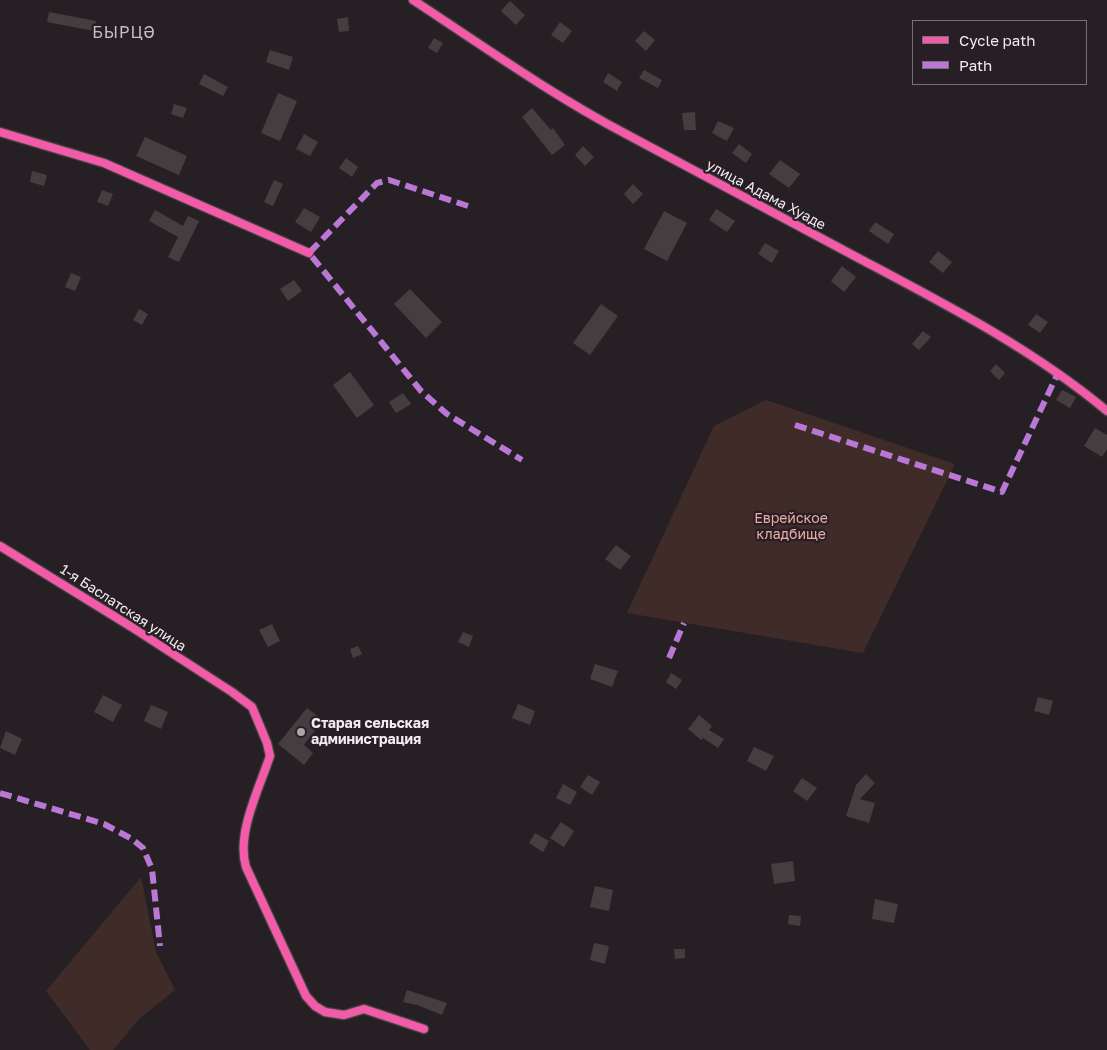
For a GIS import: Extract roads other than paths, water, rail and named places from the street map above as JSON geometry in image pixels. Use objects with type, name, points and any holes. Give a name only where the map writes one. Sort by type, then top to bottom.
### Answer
[{"type":"street","name":"улица Адама Хуаде","points":[[413,0],[570,103],[925,293],[1058,373],[1107,411]]},
{"type":"street","points":[[0,132],[104,163],[309,253]]},
{"type":"street","name":"1-я Баслатская улица","points":[[0,546],[232,692],[252,707],[267,743],[270,756],[242,838],[242,854],[246,867],[306,996],[315,1006],[325,1012],[344,1015],[364,1009],[424,1029]]},
{"type":"place","name":"Старая сельская администрация","points":[[301,732]]},
{"type":"district","name":"БЫРЦӘ","points":[[124,33]]},
{"type":"park label","name":"Еврейское кладбище","points":[[791,528]]}]
